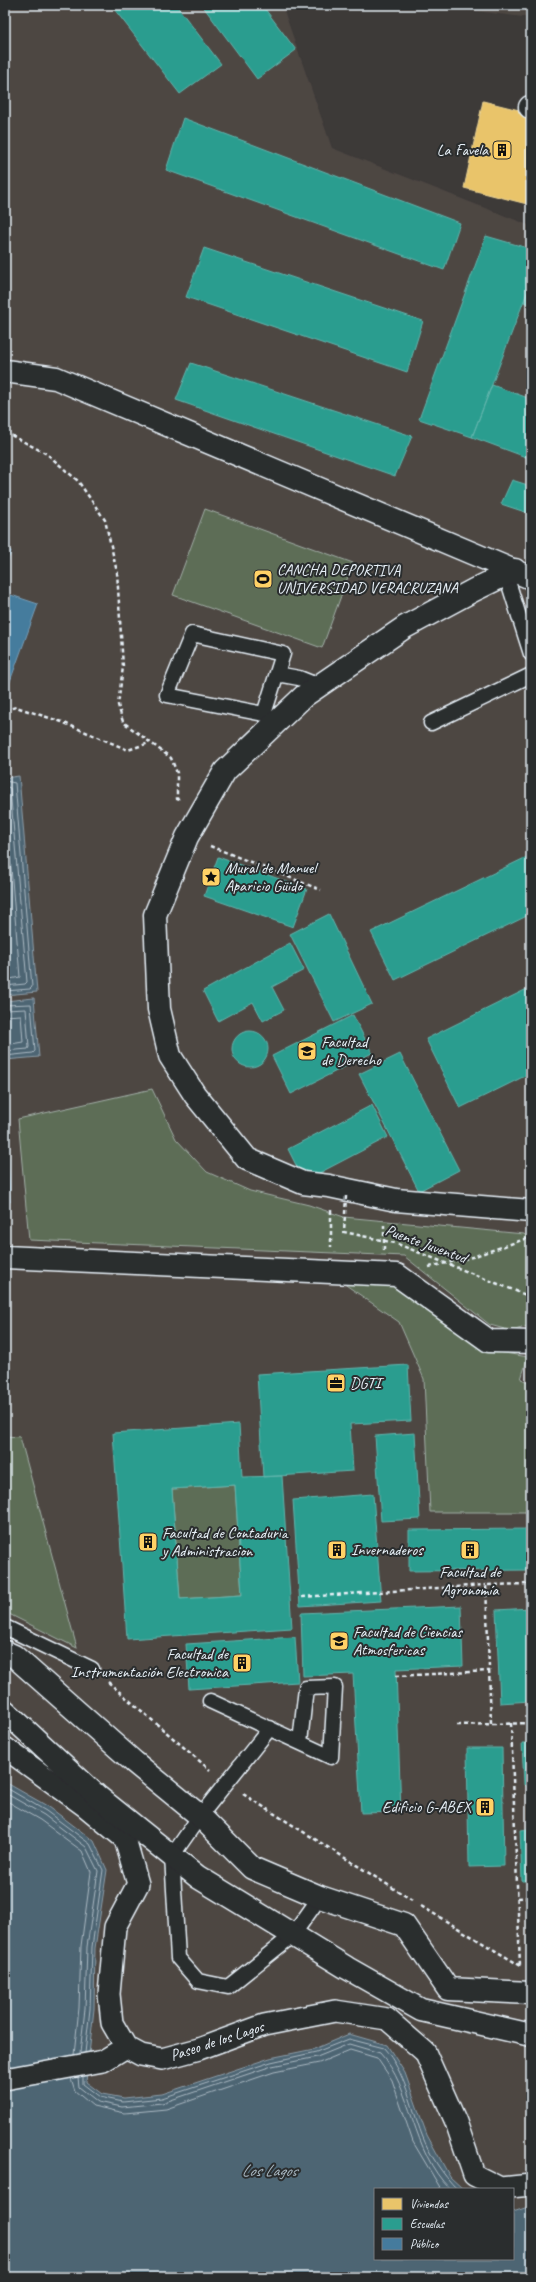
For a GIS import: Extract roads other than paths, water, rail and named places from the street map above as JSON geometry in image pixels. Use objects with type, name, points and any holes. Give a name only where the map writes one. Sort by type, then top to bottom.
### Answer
[{"type":"street","points":[[5,370],[56,378],[517,574]]},
{"type":"street","points":[[517,574],[474,590],[405,627],[304,696],[226,771],[187,837],[155,915],[159,1009],[170,1056],[195,1095],[247,1159],[303,1183],[337,1191],[380,1197],[529,1212]]},
{"type":"street","points":[[5,1257],[390,1274],[490,1341],[531,1342]]},
{"type":"street","points":[[5,1652],[14,1656],[134,1762],[200,1816],[252,1868],[320,1897],[404,1925],[448,1988],[531,1993]]},
{"type":"street","points":[[5,1711],[97,1796],[198,1877],[421,2010],[531,2035]]},
{"type":"street","points":[[5,1748],[85,1806],[125,1839],[138,1884],[115,1927],[109,1994],[112,2023],[126,2046],[103,2061],[5,2079]]},
{"type":"street","name":"Paseo de los Lagos","points":[[126,2046],[141,2055],[162,2058],[199,2049],[264,2025],[335,2011],[387,2019],[425,2052],[456,2122],[474,2176],[500,2188],[527,2187],[531,2185]]},
{"type":"lane","points":[[517,574],[531,654]]},
{"type":"lane","points":[[192,634],[283,654],[277,674],[264,714],[167,695],[192,634]]},
{"type":"lane","points":[[277,674],[299,678],[319,686]]},
{"type":"lane","points":[[431,723],[531,675]]},
{"type":"lane","points":[[5,1626],[92,1669]]},
{"type":"lane","points":[[210,1701],[331,1757],[335,1687],[306,1688],[300,1742]]},
{"type":"lane","points":[[270,1728],[225,1782],[172,1856],[178,1958],[198,1981],[228,1986],[293,1935],[320,1897]]},
{"type":"water","points":[[19,776],[37,992],[5,995],[5,778]]},
{"type":"water","points":[[34,998],[39,1057],[5,1060],[5,1001]]},
{"type":"water","name":"Los Lagos","points":[[5,1782],[49,1807],[94,1841],[107,1870],[95,1948],[94,2009],[86,2082],[102,2094],[124,2098],[162,2094],[270,2058],[314,2049],[349,2034],[387,2045],[405,2073],[427,2135],[450,2177],[462,2188],[374,2188],[374,2260],[514,2260],[514,2212],[531,2206],[531,2277],[5,2277]]},
{"type":"place","name":"La Favela","points":[[502,150]]},
{"type":"place","name":"CANCHA DEPORTIVA UNIVERSIDAD VERACRUZANA","points":[[263,579]]},
{"type":"place","name":"Mural de Manuel Aparicio Güido","points":[[211,877]]},
{"type":"place","name":"Facultad de Derecho","points":[[307,1051]]},
{"type":"place","name":"DGTI","points":[[336,1383]]},
{"type":"place","name":"Facultad de Contaduria y Administracion","points":[[148,1542]]},
{"type":"place","name":"Invernaderos","points":[[337,1550]]},
{"type":"place","name":"Facultad de Agronomía","points":[[470,1550]]},
{"type":"place","name":"Facultad de Ciencias Atmosfericas","points":[[339,1641]]},
{"type":"place","name":"Facultad de Instrumentación Electronica","points":[[242,1663]]},
{"type":"place","name":"Edificio G-ABEX","points":[[485,1807]]}]
